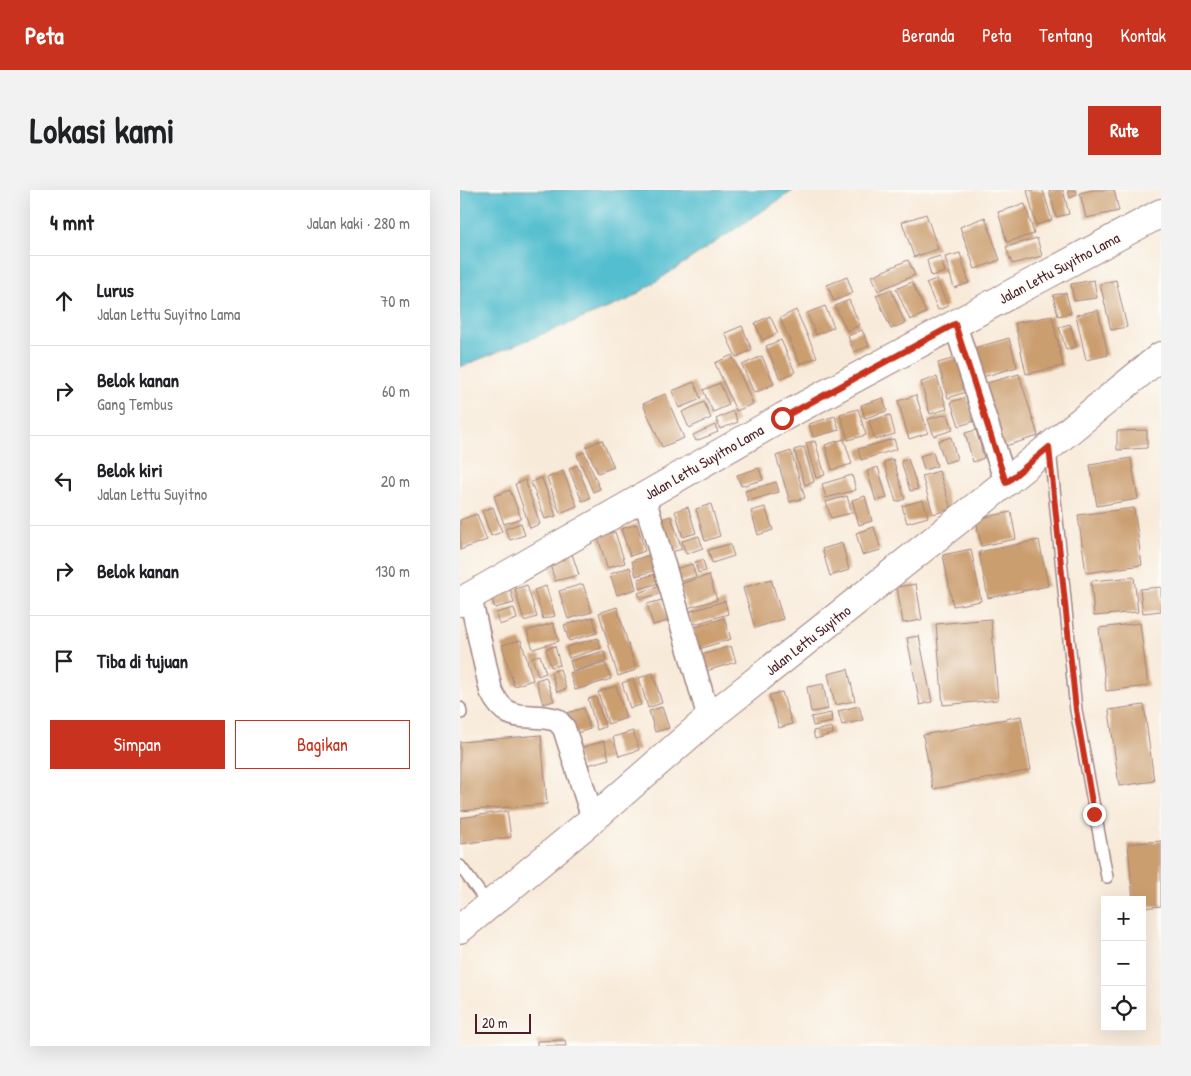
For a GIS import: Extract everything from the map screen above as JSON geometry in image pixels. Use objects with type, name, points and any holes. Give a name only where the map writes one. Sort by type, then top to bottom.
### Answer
[{"type":"main road","name":"Jalan Lettu Suyitno Lama","points":[[465,599],[782,418],[1161,213]]},
{"type":"main road","name":"Jalan Lettu Suyitno","points":[[460,929],[593,819],[709,718],[1006,483],[1161,356]]},
{"type":"street","points":[[955,324],[1006,483]]},
{"type":"street","points":[[644,497],[709,718]]},
{"type":"street","points":[[465,599],[491,691],[498,705],[508,713],[558,720],[564,728],[593,819]]},
{"type":"lane","points":[[1049,447],[1076,710],[1107,877]]},
{"type":"lane","points":[[460,866],[489,905]]},
{"type":"water","points":[[460,190],[794,190],[628,300],[460,367]]},
{"type":"building","points":[[1027,190],[1043,190],[1052,220],[1036,225]]},
{"type":"building","points":[[1049,190],[1063,190],[1069,214],[1056,217]]},
{"type":"building","points":[[1068,190],[1076,190],[1077,195],[1070,198]]},
{"type":"building","points":[[1092,190],[1114,190],[1119,211],[1086,218],[1080,193]]},
{"type":"building","points":[[1025,204],[1034,234],[1007,242],[998,212]]},
{"type":"building","points":[[926,214],[938,249],[914,257],[902,222]]},
{"type":"building","points":[[985,217],[1000,260],[975,269],[960,227]]},
{"type":"building","points":[[1037,238],[1042,256],[1012,264],[1006,247]]},
{"type":"building","points":[[960,253],[969,283],[954,288],[945,257]]},
{"type":"building","points":[[940,256],[945,272],[931,276],[927,260]]},
{"type":"building","points":[[908,260],[915,275],[878,291],[872,276]]},
{"type":"building","points":[[847,277],[853,293],[834,301],[827,285]]},
{"type":"building","points":[[936,279],[948,306],[938,310],[926,283]]},
{"type":"building","points":[[1094,280],[1097,298],[1074,301],[1071,284]]},
{"type":"building","points":[[1116,280],[1127,327],[1111,330],[1100,284]]},
{"type":"building","points":[[912,282],[926,313],[910,320],[896,289]]},
{"type":"building","points":[[891,289],[905,323],[891,329],[876,295]]},
{"type":"building","points":[[1066,293],[1071,313],[1058,316],[1053,295]]},
{"type":"building","points":[[849,300],[860,325],[847,331],[835,306]]},
{"type":"building","points":[[825,306],[834,327],[816,335],[807,313]]},
{"type":"building","points":[[796,310],[817,357],[800,364],[780,318]]},
{"type":"building","points":[[1098,310],[1108,355],[1086,360],[1076,315]]},
{"type":"building","points":[[770,316],[778,333],[762,340],[755,323]]},
{"type":"building","points":[[1052,316],[1063,366],[1026,374],[1015,323]]},
{"type":"building","points":[[1070,324],[1076,347],[1066,350],[1059,327]]},
{"type":"building","points":[[742,326],[752,350],[736,357],[725,333]]},
{"type":"building","points":[[862,330],[869,346],[854,352],[848,336]]},
{"type":"building","points":[[1009,338],[1017,367],[979,378],[971,349]]},
{"type":"building","points":[[781,340],[795,372],[780,379],[766,346]]},
{"type":"building","points":[[732,355],[753,404],[736,411],[715,363]]},
{"type":"building","points":[[762,356],[774,384],[754,393],[742,365]]},
{"type":"building","points":[[959,357],[969,391],[948,398],[938,363]]},
{"type":"building","points":[[1019,374],[1038,436],[999,448],[980,385]]},
{"type":"building","points":[[937,377],[947,409],[930,414],[921,382]]},
{"type":"building","points":[[694,382],[701,399],[679,408],[672,391]]},
{"type":"building","points":[[720,383],[729,405],[713,412],[703,390]]},
{"type":"building","points":[[665,394],[684,438],[662,447],[643,404]]},
{"type":"building","points":[[916,395],[928,433],[909,439],[898,401]]},
{"type":"building","points":[[967,397],[975,421],[959,426],[951,402]]},
{"type":"building","points":[[883,398],[887,411],[865,418],[861,405]]},
{"type":"building","points":[[704,402],[711,418],[689,428],[682,412]]},
{"type":"building","points":[[858,409],[866,435],[848,440],[840,414]]},
{"type":"building","points":[[733,411],[738,422],[720,429],[716,419]]},
{"type":"building","points":[[948,414],[953,430],[934,436],[928,419]]},
{"type":"building","points":[[890,415],[895,434],[875,440],[869,421]]},
{"type":"building","points":[[835,416],[839,430],[813,437],[809,424]]},
{"type":"building","points":[[715,425],[718,432],[696,441],[693,435]]},
{"type":"building","points":[[976,430],[984,458],[973,462],[965,433]]},
{"type":"building","points":[[1147,430],[1147,448],[1117,450],[1117,431]]},
{"type":"building","points":[[951,437],[957,459],[945,463],[938,441]]},
{"type":"building","points":[[844,439],[852,464],[832,470],[825,445]]},
{"type":"building","points":[[894,439],[897,449],[861,460],[858,449]]},
{"type":"building","points":[[602,440],[614,467],[598,473],[586,447]]},
{"type":"building","points":[[815,441],[825,475],[816,478],[806,443]]},
{"type":"building","points":[[804,447],[814,482],[805,485],[794,450]]},
{"type":"building","points":[[791,451],[805,498],[790,502],[776,456]]},
{"type":"building","points":[[584,452],[600,489],[593,492],[577,455]]},
{"type":"building","points":[[933,452],[937,466],[924,470],[920,456]]},
{"type":"building","points":[[1131,458],[1138,499],[1097,506],[1090,465]]},
{"type":"building","points":[[893,459],[905,499],[896,502],[884,462]]},
{"type":"building","points":[[908,459],[918,489],[910,491],[901,461]]},
{"type":"building","points":[[577,465],[590,498],[582,501],[569,469]]},
{"type":"building","points":[[878,467],[887,498],[876,501],[867,471]]},
{"type":"building","points":[[759,468],[763,480],[741,486],[737,475]]},
{"type":"building","points":[[563,471],[577,506],[560,513],[547,478]]},
{"type":"building","points":[[939,471],[951,509],[933,514],[922,476]]},
{"type":"building","points":[[852,475],[856,490],[826,498],[822,484]]},
{"type":"building","points":[[542,478],[556,516],[545,519],[531,482]]},
{"type":"building","points":[[525,480],[540,524],[530,528],[515,484]]},
{"type":"building","points":[[776,482],[779,492],[748,501],[745,491]]},
{"type":"building","points":[[510,490],[521,518],[504,524],[494,496]]},
{"type":"building","points":[[847,496],[852,513],[831,518],[826,502]]},
{"type":"building","points":[[865,496],[872,521],[859,525],[852,500]]},
{"type":"building","points":[[923,500],[928,517],[907,523],[902,506]]},
{"type":"building","points":[[711,504],[720,536],[705,541],[696,509]]},
{"type":"building","points":[[493,507],[502,532],[491,536],[482,511]]},
{"type":"building","points":[[688,507],[696,533],[683,537],[675,511]]},
{"type":"building","points":[[765,507],[773,530],[758,535],[751,511]]},
{"type":"building","points":[[1134,508],[1142,565],[1086,573],[1078,515]]},
{"type":"building","points":[[1011,512],[1016,539],[981,546],[976,519]]},
{"type":"building","points":[[477,514],[487,540],[460,550],[460,520]]},
{"type":"building","points":[[671,516],[682,549],[668,553],[658,520]]},
{"type":"building","points":[[521,523],[525,535],[510,540],[505,529]]},
{"type":"building","points":[[637,524],[645,551],[630,556],[621,529]]},
{"type":"building","points":[[874,527],[881,550],[862,555],[856,533]]},
{"type":"building","points":[[615,532],[625,563],[607,568],[598,537]]},
{"type":"building","points":[[699,536],[703,548],[686,554],[682,541]]},
{"type":"building","points":[[1039,540],[1048,586],[988,598],[979,552]]},
{"type":"building","points":[[842,543],[849,570],[830,576],[822,549]]},
{"type":"building","points":[[730,544],[734,556],[712,563],[708,550]]},
{"type":"building","points":[[971,549],[981,601],[953,606],[943,555]]},
{"type":"building","points":[[571,551],[579,575],[555,581],[548,558]]},
{"type":"building","points":[[652,554],[657,570],[636,576],[632,561]]},
{"type":"building","points":[[703,560],[706,571],[698,573],[695,562]]},
{"type":"building","points":[[692,564],[696,577],[679,582],[675,569]]},
{"type":"building","points":[[630,567],[636,589],[617,595],[610,574]]},
{"type":"building","points":[[659,573],[662,582],[640,589],[638,579]]},
{"type":"building","points":[[709,575],[717,600],[687,608],[680,584]]},
{"type":"building","points":[[1134,577],[1138,612],[1094,616],[1091,581]]},
{"type":"building","points":[[771,579],[783,619],[755,628],[743,588]]},
{"type":"building","points":[[583,584],[592,612],[568,619],[559,591]]},
{"type":"building","points":[[916,584],[922,620],[903,623],[897,587]]},
{"type":"building","points":[[527,585],[537,617],[524,621],[515,589]]},
{"type":"building","points":[[663,585],[665,592],[641,599],[638,593]]},
{"type":"building","points":[[546,586],[555,616],[543,619],[534,590]]},
{"type":"building","points":[[1161,587],[1161,611],[1143,613],[1140,589]]},
{"type":"building","points":[[510,588],[514,603],[495,608],[490,593]]},
{"type":"building","points":[[662,600],[668,621],[653,625],[647,604]]},
{"type":"building","points":[[725,601],[728,614],[692,625],[688,612]]},
{"type":"building","points":[[617,607],[636,670],[618,676],[599,613]]},
{"type":"building","points":[[514,608],[517,619],[499,625],[496,613]]},
{"type":"building","points":[[593,617],[597,633],[569,641],[564,625]]},
{"type":"building","points":[[724,618],[731,639],[699,649],[692,628]]},
{"type":"building","points":[[991,619],[998,700],[943,705],[936,624]]},
{"type":"building","points":[[553,623],[559,641],[533,649],[527,631]]},
{"type":"building","points":[[1140,623],[1148,686],[1106,691],[1099,628]]},
{"type":"building","points":[[919,636],[932,702],[920,705],[907,638]]},
{"type":"building","points":[[598,638],[601,648],[569,658],[566,647]]},
{"type":"building","points":[[521,640],[533,680],[514,686],[502,645]]},
{"type":"building","points":[[555,646],[560,665],[551,667],[546,649]]},
{"type":"building","points":[[731,646],[736,662],[706,671],[701,655]]},
{"type":"building","points":[[604,651],[606,661],[573,671],[570,661]]},
{"type":"building","points":[[540,655],[546,673],[538,676],[532,657]]},
{"type":"building","points":[[605,663],[611,679],[575,690],[570,673]]},
{"type":"building","points":[[560,669],[566,689],[557,692],[551,672]]},
{"type":"building","points":[[848,669],[855,701],[835,705],[828,674]]},
{"type":"building","points":[[653,673],[662,703],[648,708],[639,678]]},
{"type":"building","points":[[546,677],[554,701],[543,704],[536,680]]},
{"type":"building","points":[[633,679],[641,705],[630,708],[622,683]]},
{"type":"building","points":[[823,684],[828,709],[811,712],[807,687]]},
{"type":"building","points":[[616,686],[626,718],[608,724],[598,692]]},
{"type":"building","points":[[782,692],[792,724],[779,728],[769,695]]},
{"type":"building","points":[[596,697],[605,727],[597,730],[588,699]]},
{"type":"building","points":[[1144,705],[1154,781],[1119,786],[1109,710]]},
{"type":"building","points":[[859,706],[863,720],[842,725],[838,711]]},
{"type":"building","points":[[662,707],[669,728],[655,732],[649,711]]},
{"type":"building","points":[[584,708],[590,729],[570,735],[564,714]]},
{"type":"building","points":[[831,713],[832,722],[813,726],[811,717]]},
{"type":"building","points":[[1021,716],[1031,770],[933,789],[923,735]]},
{"type":"building","points":[[832,727],[833,734],[815,739],[813,731]]},
{"type":"building","points":[[633,731],[639,750],[619,756],[613,737]]},
{"type":"building","points":[[541,735],[547,804],[460,811],[460,742]]},
{"type":"building","points":[[604,741],[609,759],[581,767],[576,749]]},
{"type":"building","points":[[507,811],[511,837],[460,844],[460,818]]},
{"type":"building","points":[[1161,841],[1161,906],[1146,908],[1146,896],[1133,896],[1128,844]]},
{"type":"building","points":[[565,1040],[566,1046],[537,1046],[537,1041]]},
{"type":"route","points":[[782,418],[955,324],[1006,483],[1049,447],[1076,710],[1094,814]]}]
